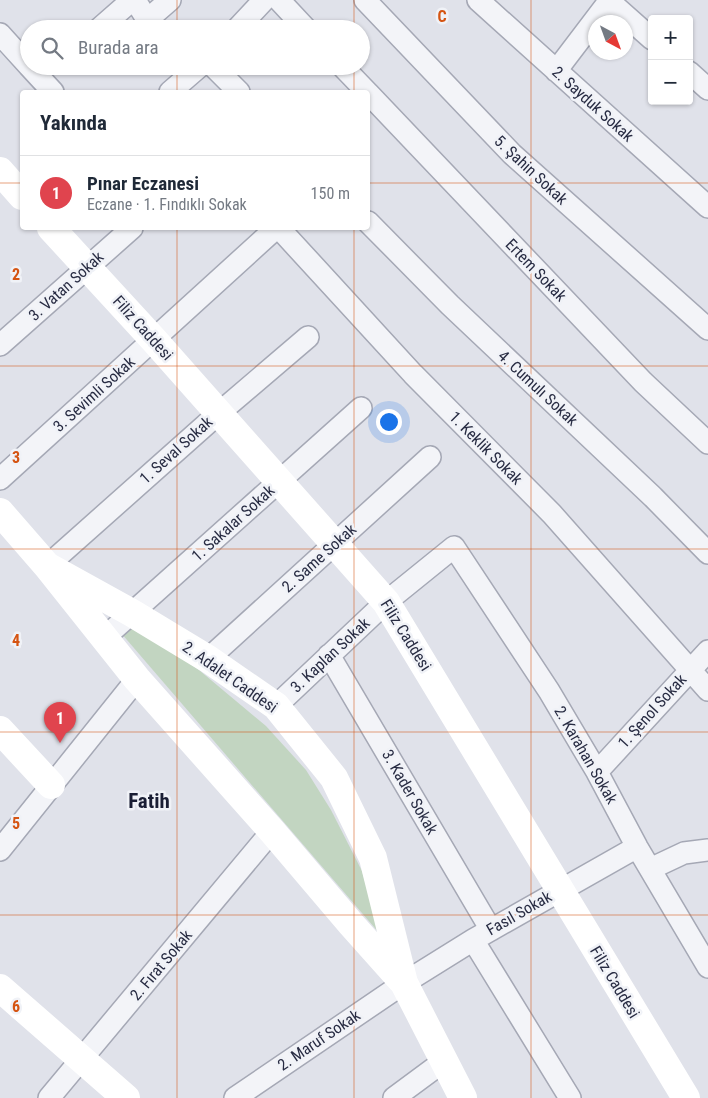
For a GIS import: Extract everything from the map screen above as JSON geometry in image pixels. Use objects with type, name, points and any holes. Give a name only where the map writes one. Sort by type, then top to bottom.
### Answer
[{"type":"main road","name":"Filiz Caddesi","points":[[53,230],[153,339],[386,602],[686,1098]]},
{"type":"main road","name":"2. Adalet Caddesi","points":[[0,512],[137,678],[404,983]]},
{"type":"main road","name":"2. Adalet Caddesi","points":[[46,566],[132,613],[208,659],[276,706],[334,778],[373,858],[404,983],[463,1098]]},
{"type":"main road","points":[[0,730],[52,785]]},
{"type":"main road","points":[[0,988],[126,1098]]},
{"type":"street","points":[[110,20],[133,0],[147,20]]},
{"type":"street","points":[[153,20],[170,0]]},
{"type":"street","points":[[245,20],[264,0]]},
{"type":"street","points":[[279,0],[298,20]]},
{"type":"street","name":"5. Şahin Sokak","points":[[365,0],[512,154],[708,329]]},
{"type":"street","name":"2. Sayduk Sokak","points":[[478,0],[708,207]]},
{"type":"street","points":[[556,71],[609,0],[648,35]]},
{"type":"street","points":[[0,34],[20,56]]},
{"type":"street","points":[[37,75],[51,90]]},
{"type":"street","points":[[222,75],[237,90]]},
{"type":"street","name":"Ertem Sokak","points":[[350,75],[364,90]]},
{"type":"street","points":[[693,75],[708,88]]},
{"type":"street","name":"Ertem Sokak","points":[[370,96],[643,382],[708,442]]},
{"type":"street","name":"4. Cumulı Sokak","points":[[370,224],[450,305],[653,497],[708,553]]},
{"type":"street","name":"3. Vatan Sokak","points":[[0,345],[130,230]]},
{"type":"street","name":"3. Sevimli Sokak","points":[[0,479],[276,230]]},
{"type":"street","name":"1. Keklik Sokak","points":[[280,230],[413,374],[552,514],[708,690]]},
{"type":"street","name":"1. Seval Sokak","points":[[46,566],[308,337]]},
{"type":"street","name":"1. Sakalar Sokak","points":[[104,638],[361,408]]},
{"type":"street","name":"2. Same Sokak","points":[[208,659],[430,457]]},
{"type":"street","name":"3. Kaplan Sokak","points":[[276,706],[386,602],[454,547]]},
{"type":"street","name":"2. Karahan Sokak","points":[[454,547],[549,691],[708,968]]},
{"type":"street","name":"1. Şenol Sokak","points":[[597,772],[708,651]]},
{"type":"street","name":"3. Kader Sokak","points":[[329,655],[570,1098]]},
{"type":"street","points":[[1,846],[137,678]]},
{"type":"street","name":"2. Fırat Sokak","points":[[49,1098],[272,832]]},
{"type":"street","name":"Fasıl Sokak","points":[[404,983],[482,935],[637,847]]},
{"type":"street","points":[[650,869],[684,853],[708,850]]},
{"type":"street","name":"2. Maruf Sokak","points":[[235,1098],[404,983]]},
{"type":"street","points":[[394,1098],[444,1061]]},
{"type":"green space","points":[[133,624],[199,670],[266,726],[306,770],[331,810],[362,871],[380,934],[121,633]]},
{"type":"place","name":"Pınar Eczanesi","points":[[60,743]]},
{"type":"district","name":"Fatih","points":[[149,801]]}]
